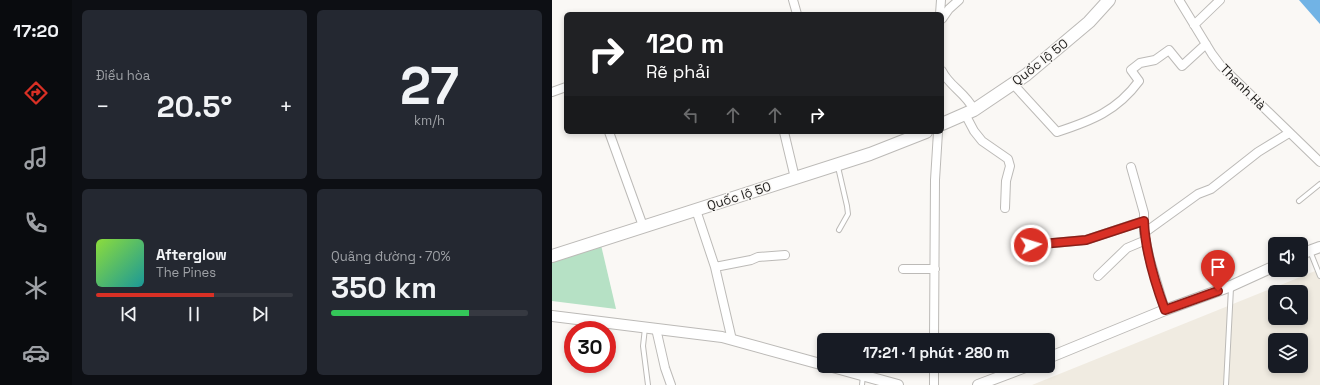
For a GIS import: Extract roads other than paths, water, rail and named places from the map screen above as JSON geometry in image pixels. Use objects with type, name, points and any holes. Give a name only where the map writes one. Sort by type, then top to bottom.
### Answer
[{"type":"main road","name":"Quốc lộ 50","points":[[944,123],[970,112],[1026,75],[1089,22],[1109,0]]},
{"type":"main road","name":"Quốc lộ 50","points":[[552,256],[870,154],[921,134]]},
{"type":"street","points":[[793,0],[796,12]]},
{"type":"street","points":[[940,0],[940,12]]},
{"type":"street","points":[[944,16],[959,0]]},
{"type":"street","name":"Thanh Hà","points":[[1179,0],[1221,66],[1320,162]]},
{"type":"street","points":[[1194,25],[1220,0]]},
{"type":"street","points":[[1013,84],[1057,132],[1074,127],[1107,112],[1129,94],[1139,81],[1130,70],[1140,63],[1155,60],[1169,50],[1182,66],[1206,44]]},
{"type":"street","points":[[944,76],[970,102],[970,112],[974,131],[982,141],[1008,159],[1010,166],[1006,181],[1005,208]]},
{"type":"street","points":[[552,92],[564,88]]},
{"type":"street","points":[[1098,276],[1127,248],[1145,236],[1198,194],[1211,189],[1258,152],[1289,133]]},
{"type":"street","points":[[610,134],[643,226]]},
{"type":"street","points":[[784,134],[795,178]]},
{"type":"street","points":[[934,333],[935,180],[938,134]]},
{"type":"street","points":[[1131,167],[1144,213],[1145,236],[1155,279],[1165,310]]},
{"type":"street","points":[[696,210],[715,267],[732,340]]},
{"type":"street","points":[[1031,245],[1086,240],[1144,221]]},
{"type":"street","points":[[715,267],[751,260],[758,257],[785,256]]},
{"type":"street","points":[[903,269],[934,269]]},
{"type":"street","points":[[1055,355],[1165,310],[1231,286],[1268,269]]},
{"type":"street","points":[[552,316],[722,337],[817,363]]},
{"type":"street","points":[[658,329],[657,333],[665,368],[671,385]]},
{"type":"street","points":[[846,373],[862,380],[898,385]]},
{"type":"street","points":[[934,373],[934,385]]},
{"type":"street","points":[[978,385],[1010,373]]},
{"type":"lane","points":[[837,164],[848,210],[848,214],[840,230]]},
{"type":"lane","points":[[1299,202],[1320,184]]},
{"type":"lane","points":[[1310,251],[1320,276]]},
{"type":"lane","points":[[1226,385],[1231,286]]},
{"type":"lane","points":[[645,327],[643,346],[648,385]]},
{"type":"water","points":[[1299,0],[1320,0],[1320,24]]}]
